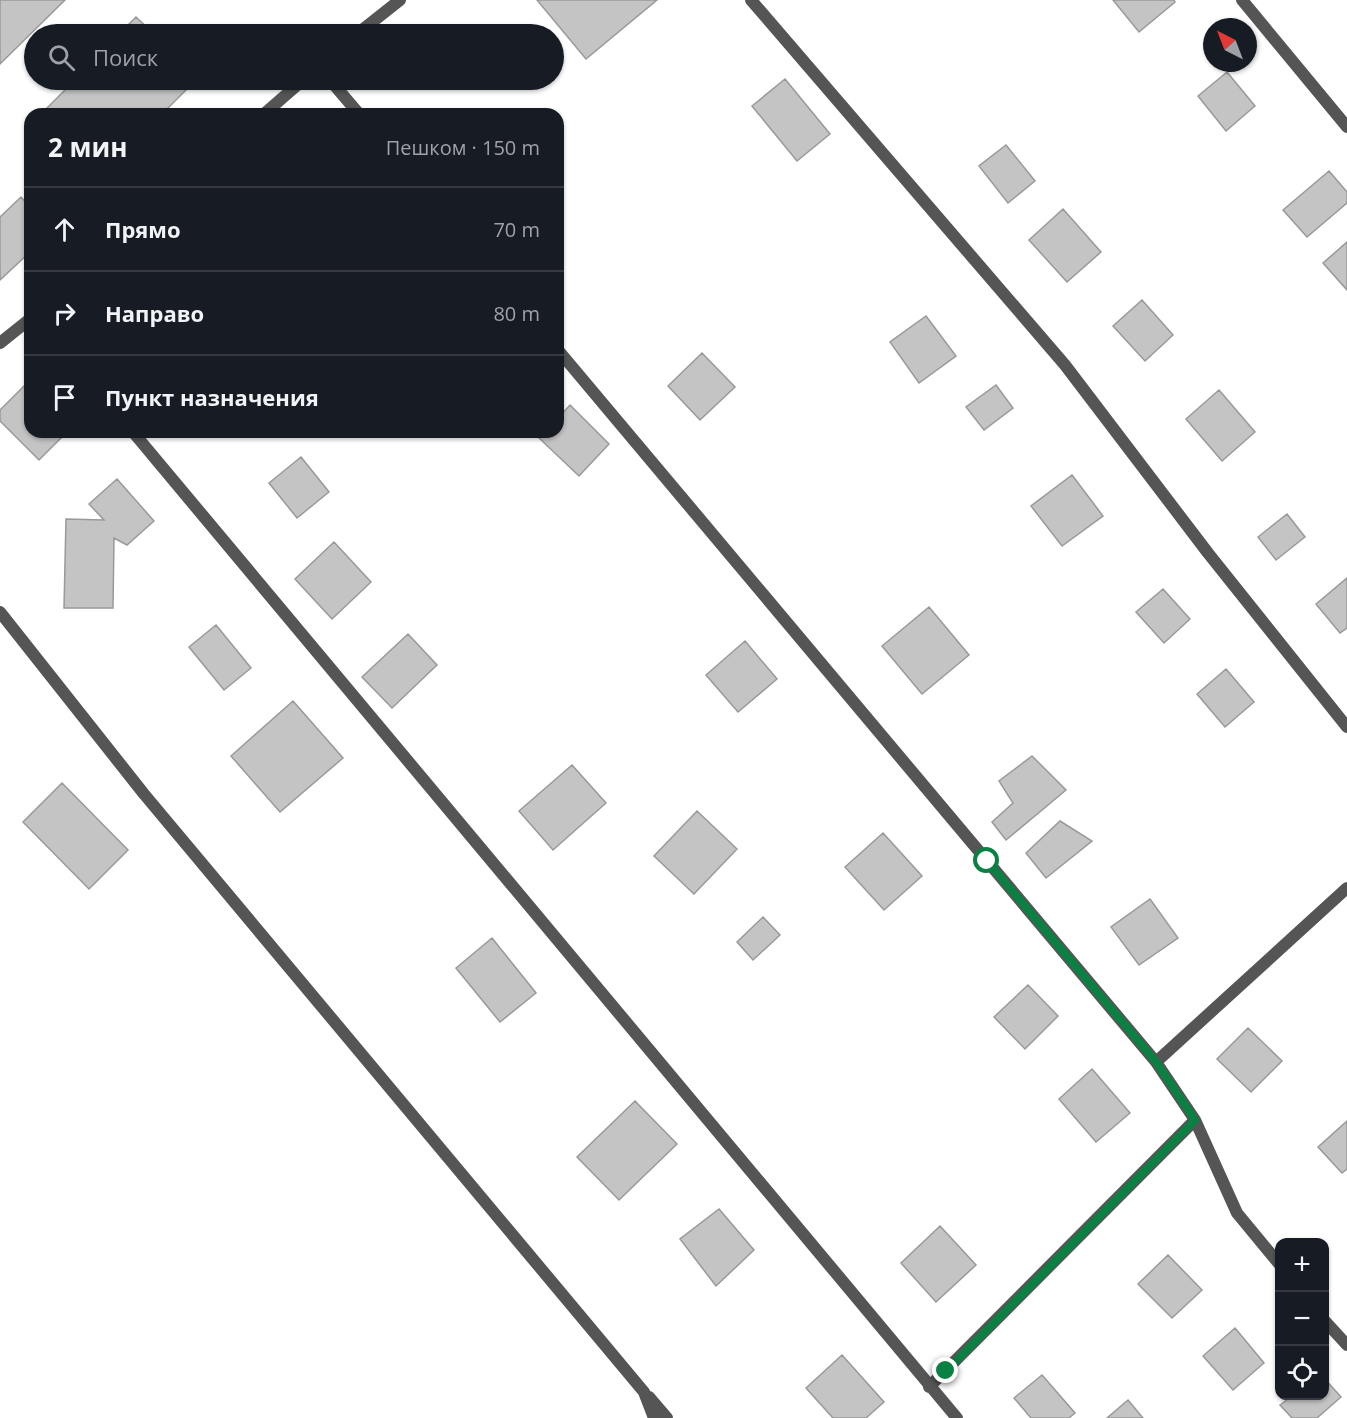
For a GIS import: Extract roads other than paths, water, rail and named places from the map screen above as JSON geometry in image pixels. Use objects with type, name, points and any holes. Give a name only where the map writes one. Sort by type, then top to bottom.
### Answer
[{"type":"street","points":[[370,24],[400,0]]},
{"type":"street","points":[[751,0],[1065,366],[1208,553],[1347,727]]},
{"type":"street","points":[[1242,0],[1347,127]]},
{"type":"street","points":[[271,108],[292,90]]},
{"type":"street","points":[[339,90],[354,108]]},
{"type":"street","points":[[0,343],[24,324]]},
{"type":"street","points":[[564,358],[1156,1062],[1195,1120],[1237,1213],[1275,1259]]},
{"type":"street","points":[[138,438],[957,1418]]},
{"type":"street","points":[[0,612],[152,803],[667,1418]]},
{"type":"street","points":[[1156,1062],[1347,888]]},
{"type":"street","points":[[929,1387],[1195,1120]]},
{"type":"street","points":[[1329,1325],[1347,1345]]},
{"type":"street","points":[[644,1392],[654,1418]]}]
